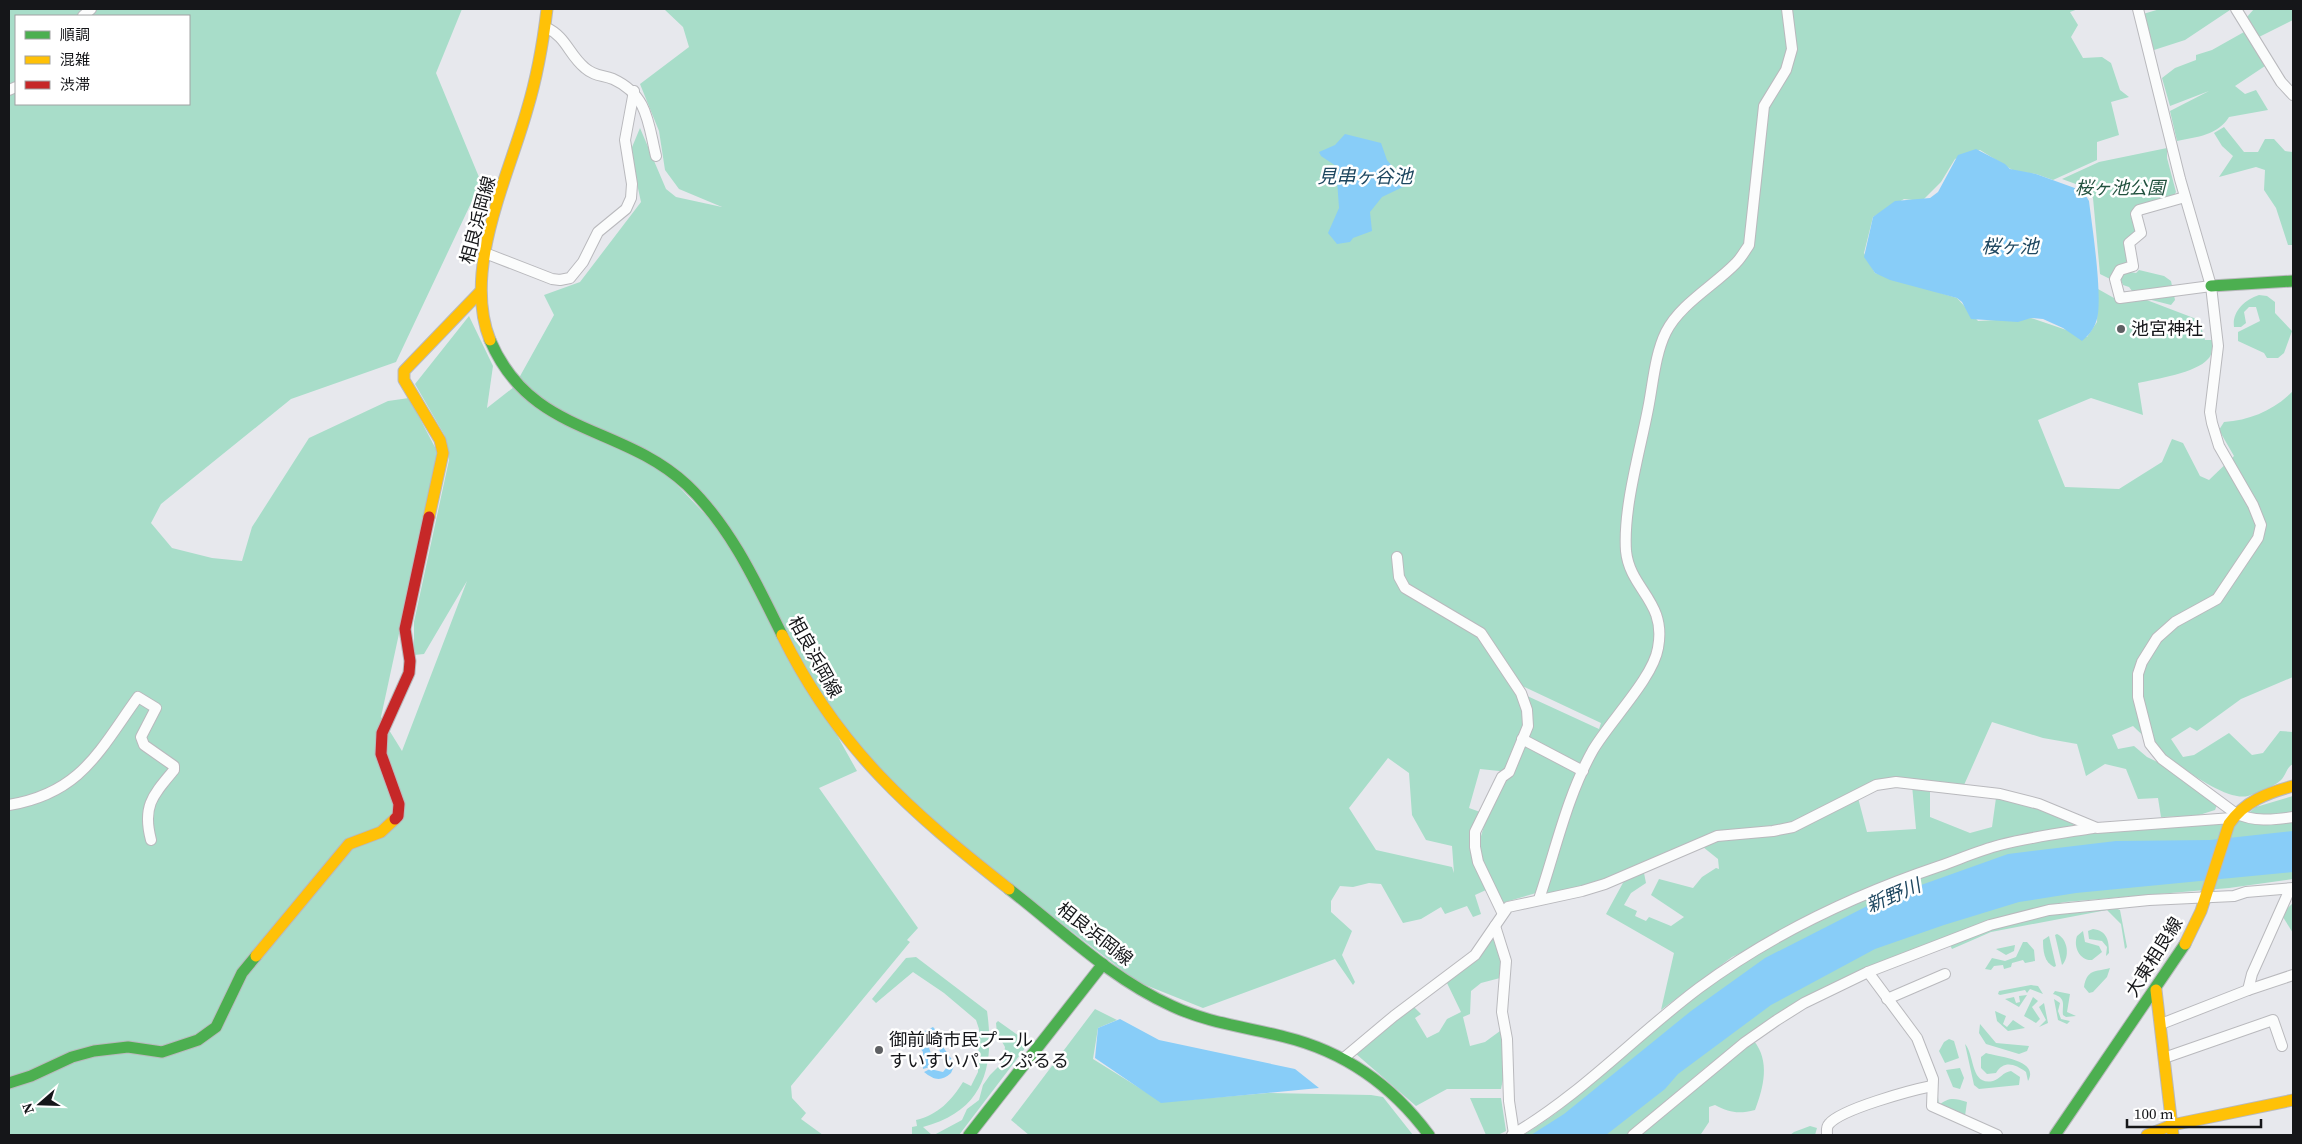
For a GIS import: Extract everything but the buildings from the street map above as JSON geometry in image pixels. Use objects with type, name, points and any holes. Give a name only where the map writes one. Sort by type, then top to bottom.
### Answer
[{"type":"main road","name":"相良浜岡線","points":[[547,9],[529,107],[484,253],[480,292],[484,325],[495,352],[516,383],[548,412],[635,450],[659,463],[684,482],[708,506],[740,553],[815,696],[840,733],[876,775],[958,849],[1130,984],[1184,1012],[1203,1019],[1288,1037],[1345,1057],[1380,1080],[1393,1092],[1410,1109],[1429,1135]]},
{"type":"main road","points":[[2211,286],[2293,280]]},
{"type":"main road","points":[[9,1082],[36,1075],[74,1056],[94,1051],[129,1047],[146,1052],[161,1053],[210,1034],[216,1027],[242,973],[349,844],[381,832],[398,816],[400,804],[381,754],[380,743],[382,733],[409,673],[410,661],[405,628],[443,453],[440,440],[404,380],[404,371],[480,292]]},
{"type":"main road","points":[[2232,819],[2246,803],[2258,797],[2293,786]]},
{"type":"main road","name":"大東相良線","points":[[2055,1135],[2181,953],[2194,928],[2207,895],[2232,819]]},
{"type":"main road","points":[[969,1135],[1103,964]]},
{"type":"main road","points":[[2156,990],[2173,1130]]},
{"type":"main road","points":[[2147,1135],[2293,1100]]},
{"type":"street","points":[[1539,899],[1570,800],[1583,771],[1608,726],[1653,665],[1658,649],[1659,631],[1657,615],[1649,597],[1629,567],[1626,536],[1630,502],[1657,360],[1666,331],[1683,310],[1738,262],[1749,244],[1764,106],[1786,70],[1792,49],[1787,9]]},
{"type":"street","points":[[2138,9],[2185,197],[2211,286],[2218,346],[2210,412],[2212,423],[2219,446],[2253,505],[2261,525],[2258,538],[2218,599],[2175,622],[2156,638],[2142,662],[2138,674],[2138,697],[2150,744],[2162,759],[2232,819]]},
{"type":"street","points":[[2236,9],[2281,82],[2293,95]]},
{"type":"street","points":[[545,26],[563,38],[582,66],[594,75],[612,79],[634,92],[644,108],[656,156]]},
{"type":"street","points":[[484,253],[552,279],[570,278],[583,262],[598,232],[626,209],[631,198],[632,184],[625,140],[634,92]]},
{"type":"street","points":[[2185,197],[2138,210],[2136,214],[2141,233],[2129,243],[2133,266],[2120,270],[2115,279],[2120,298],[2211,286]]},
{"type":"street","points":[[1397,557],[1399,577],[1405,588],[1481,633],[1520,693],[1527,710],[1528,726],[1509,772],[1502,777],[1475,832],[1478,862],[1502,912]]},
{"type":"street","points":[[9,806],[35,799],[74,779],[90,764],[138,697],[156,708],[141,737],[144,745],[174,766],[174,770],[152,796],[146,821],[151,840]]},
{"type":"street","points":[[1522,740],[1583,771]]},
{"type":"street","points":[[1345,1057],[1394,1016],[1476,955],[1502,912],[1513,905],[1564,896],[1605,884],[1717,836],[1773,831],[1793,826],[1876,784],[1896,782],[2000,794],[2039,804],[2097,828]]},
{"type":"street","points":[[1495,926],[1506,961],[1502,1012],[1507,1039],[1509,1102],[1513,1135],[1535,1122],[1588,1081],[1698,989],[1784,932],[1902,878],[1998,846],[2097,828],[2245,818],[2277,819],[2293,817]]},
{"type":"street","points":[[1633,1135],[1737,1049],[1804,1003],[1868,972],[1990,925],[2049,910],[2120,902],[2292,888],[2252,974],[2248,990]]},
{"type":"street","points":[[1868,972],[1917,1038],[1933,1079],[1932,1106],[1997,1135]]},
{"type":"street","points":[[1888,999],[1946,974]]},
{"type":"street","points":[[2161,1024],[2248,990],[2293,975]]},
{"type":"street","points":[[2164,1058],[2273,1020],[2282,1046]]},
{"type":"street","points":[[1827,1135],[1826,1130],[1829,1123],[1842,1116],[1890,1095],[1932,1086]]},
{"type":"green space","points":[[9,9],[462,9],[436,73],[481,182],[396,362],[291,399],[161,504],[151,523],[172,548],[212,558],[242,561],[252,527],[309,438],[388,401],[409,398],[438,453],[381,717],[402,751],[467,581],[424,654],[414,655],[414,622],[449,460],[445,436],[415,384],[469,316],[493,366],[487,408],[514,387],[554,315],[544,295],[580,282],[641,202],[630,152],[640,128],[666,189],[676,197],[722,207],[679,189],[665,170],[659,131],[640,84],[689,47],[683,27],[664,9],[2078,9],[2070,12],[2078,25],[2071,37],[2083,58],[2102,57],[2111,63],[2120,90],[2129,97],[2111,102],[2119,135],[2097,142],[2097,160],[2053,180],[2036,174],[2014,171],[1980,150],[1955,159],[1941,182],[1922,201],[1904,199],[1873,217],[1864,253],[1875,273],[1957,298],[1978,321],[2031,318],[2087,337],[2097,322],[2098,289],[2121,302],[2144,299],[2199,320],[2205,340],[2212,340],[2210,357],[2202,364],[2185,372],[2138,383],[2143,415],[2091,398],[2038,420],[2065,487],[2119,489],[2162,462],[2172,439],[2183,443],[2200,476],[2209,480],[2234,456],[2219,430],[2224,422],[2244,419],[2262,413],[2278,404],[2293,391],[2293,677],[2241,699],[2197,731],[2190,727],[2171,739],[2183,757],[2194,755],[2229,733],[2252,755],[2263,753],[2280,731],[2293,732],[2293,764],[2282,779],[2271,787],[2248,796],[2236,796],[2221,791],[2188,771],[2155,746],[2133,726],[2112,735],[2118,749],[2134,746],[2147,757],[2170,768],[2217,805],[2215,810],[2196,816],[2161,817],[2158,798],[2138,799],[2126,769],[2105,764],[2086,776],[2077,744],[2043,738],[1992,722],[1964,785],[1930,786],[1930,817],[1970,833],[1992,827],[1996,798],[2034,805],[2081,828],[2004,844],[1929,870],[2038,840],[2094,830],[2239,821],[2256,807],[2293,796],[2293,879],[2229,888],[2065,902],[2036,908],[1804,1003],[1706,1067],[1626,1135],[1523,1135],[1545,1121],[1586,1089],[1683,1001],[1781,934],[1732,957],[1661,1010],[1674,953],[1606,914],[1624,881],[1644,873],[1646,883],[1631,893],[1624,905],[1637,911],[1635,916],[1646,921],[1649,917],[1671,926],[1684,917],[1651,895],[1659,879],[1693,888],[1702,877],[1716,868],[1719,869],[1718,859],[1698,843],[1611,879],[1552,895],[1543,891],[1502,903],[1476,853],[1484,826],[1509,772],[1480,769],[1469,808],[1483,813],[1474,852],[1477,869],[1486,890],[1475,895],[1481,914],[1473,917],[1467,906],[1445,914],[1441,907],[1421,919],[1403,923],[1381,884],[1369,883],[1353,887],[1340,886],[1331,901],[1331,912],[1352,931],[1342,955],[1355,982],[1353,985],[1335,959],[1203,1008],[1138,982],[980,862],[877,775],[810,687],[857,771],[819,788],[918,928],[907,940],[910,942],[791,1086],[792,1098],[806,1113],[801,1119],[823,1135],[9,1135]],"holes":[[[665,472],[728,534],[720,530]],[[1514,682],[1601,723],[1599,729],[1521,693]],[[1388,758],[1409,773],[1412,815],[1426,840],[1452,846],[1454,873],[1452,867],[1376,850],[1349,808]],[[1876,785],[1912,785],[1916,829],[1867,832],[1857,794]]]},
{"type":"green space","points":[[2160,9],[2230,10],[2185,40],[2154,50],[2143,14]]},
{"type":"green space","points":[[2254,9],[2293,9],[2293,20],[2259,37],[2247,17]]},
{"type":"green space","points":[[2244,32],[2268,64],[2235,86],[2245,94],[2256,90],[2268,110],[2229,117],[2219,128],[2213,131],[2177,141],[2170,111],[2209,91],[2170,106],[2162,78],[2175,68],[2196,60],[2196,55],[2212,50]]},
{"type":"green space","points":[[2224,127],[2244,152],[2258,152],[2265,139],[2274,139],[2285,151],[2293,152],[2293,245],[2288,245],[2276,208],[2264,190],[2265,170],[2256,167],[2219,177],[2233,156],[2222,146],[2214,133]]},
{"type":"green space","name":"桜ヶ池公園","points":[[2167,148],[2167,158],[2176,192],[2172,199],[2139,210],[2139,235],[2129,243],[2133,265],[2112,280],[2100,274],[2093,198],[2084,187],[2062,179],[2099,162]]},
{"type":"green space","points":[[2139,270],[2164,276],[2171,281],[2175,300],[2171,305],[2136,296],[2129,287],[2123,285],[2119,275],[2125,271],[2136,273]]},
{"type":"green space","points":[[2259,295],[2267,296],[2275,302],[2275,313],[2292,331],[2284,353],[2278,358],[2267,358],[2264,353],[2238,341],[2238,332],[2260,321],[2256,307],[2249,307],[2244,312],[2246,323],[2241,327],[2234,327],[2235,316],[2244,303]]},
{"type":"green space","points":[[2293,903],[2293,933],[2281,914]]},
{"type":"green space","points":[[2108,905],[2120,910],[2127,947],[2125,949],[2121,924],[2107,910],[1991,932],[1952,949],[1949,943],[1968,935],[2027,918]]},
{"type":"green space","points":[[2098,930],[2106,937],[2109,953],[2106,956],[2107,947],[2102,941],[2089,939],[2088,931]]},
{"type":"green space","points":[[2083,931],[2085,942],[2099,946],[2102,952],[2092,960],[2081,956],[2077,949],[2077,936]]},
{"type":"green space","points":[[1495,933],[1504,963],[1500,978],[1481,983],[1471,991],[1470,1014],[1463,1017],[1470,1046],[1485,1042],[1500,1031],[1504,1036],[1507,1058],[1501,1089],[1447,1089],[1416,1106],[1355,1053],[1381,1030],[1414,1007],[1421,1014],[1415,1018],[1427,1038],[1439,1032],[1447,1019],[1461,1012],[1447,983],[1491,935]]},
{"type":"green space","points":[[2057,934],[2064,940],[2067,948],[2065,962],[2062,965],[2055,935]]},
{"type":"green space","points":[[2049,936],[2056,966],[2054,967],[2046,959],[2044,952],[2043,940]]},
{"type":"green space","points":[[2023,942],[2027,942],[2034,950],[2035,961],[2025,963],[2023,960],[2012,963],[2011,967],[2004,969],[2003,965],[1994,966],[1991,970],[1985,969],[1992,958],[2005,961],[2016,957]]},
{"type":"green space","points":[[2015,945],[2014,951],[2006,955],[1996,949]]},
{"type":"green space","points":[[916,957],[987,1011],[989,1031],[989,1050],[981,1084],[972,1098],[960,1110],[944,1120],[923,1127],[932,1135],[912,1135],[912,1127],[917,1126],[916,1120],[938,1111],[944,1106],[963,1082],[971,1086],[978,1072],[979,1029],[976,1020],[944,993],[913,972],[876,1003],[872,999],[906,958]]},
{"type":"green space","points":[[2110,968],[2107,977],[2093,992],[2089,993],[2084,987],[2087,977],[2092,972]]},
{"type":"green space","points":[[2031,985],[2038,986],[2043,994],[2030,989],[2027,993],[2025,990],[1998,994],[1999,991]]},
{"type":"green space","points":[[2055,991],[2070,994],[2067,1012],[2076,1016],[2066,1017],[2063,1015],[2062,1000],[2053,994]]},
{"type":"green space","points":[[2027,995],[2019,1007],[2005,999],[2014,997],[2016,1003],[2020,1002],[2019,996]]},
{"type":"green space","points":[[2033,997],[2038,1001],[2032,1007],[2040,1019],[2036,1023],[2024,1016]]},
{"type":"green space","points":[[2054,999],[2060,1003],[2058,1011],[2061,1019],[2070,1021],[2067,1024],[2058,1020]]},
{"type":"green space","points":[[2044,1003],[2048,1023],[2039,1027],[2046,1020],[2039,1007]]},
{"type":"green space","points":[[1095,1009],[1117,1020],[1098,1028],[1093,1059],[1162,1102],[1268,1093],[1371,1095],[1383,1097],[1413,1135],[1029,1135],[1011,1120]]},
{"type":"green space","points":[[1995,1011],[2006,1016],[2003,1024],[2007,1027],[2013,1020],[2025,1028],[2008,1031],[1997,1021]]},
{"type":"green space","points":[[998,1021],[1029,1043],[959,1135],[934,1135],[962,1120],[967,1109],[979,1100],[983,1085],[990,1075],[1003,1062],[1005,1047],[997,1033],[996,1023]]},
{"type":"green space","points":[[1980,1024],[1996,1043],[2029,1046],[2027,1051],[2019,1054],[1986,1044],[1979,1033]]},
{"type":"green space","points":[[1949,1039],[1954,1041],[1959,1058],[1945,1063],[1939,1051],[1944,1042]]},
{"type":"green space","points":[[1754,1041],[1759,1049],[1764,1066],[1763,1083],[1755,1110],[1735,1112],[1715,1105],[1709,1107],[1709,1122],[1701,1134],[1633,1135]]},
{"type":"green space","points":[[1965,1044],[1980,1079],[1993,1081],[2011,1071],[2020,1077],[2019,1085],[1979,1089],[1974,1085]]},
{"type":"green space","points":[[1986,1053],[2023,1064],[2028,1068],[2030,1074],[2028,1081],[2026,1072],[2014,1065],[2003,1066],[1996,1073],[1987,1074],[1981,1068],[1981,1057]]},
{"type":"green space","points":[[1960,1068],[1964,1078],[1960,1089],[1953,1087],[1946,1070]]},
{"type":"green space","points":[[1936,1081],[1939,1105],[1952,1099],[1967,1102],[1965,1116],[1932,1103]]},
{"type":"green space","points":[[1470,1098],[1501,1098],[1506,1131],[1498,1135],[1486,1135]]},
{"type":"green space","points":[[1810,1126],[1817,1128],[1815,1135],[1790,1135],[1794,1132]]},
{"type":"water","name":"見串ヶ谷池","points":[[1345,134],[1381,143],[1387,160],[1402,178],[1405,186],[1382,197],[1370,212],[1372,231],[1353,238],[1350,242],[1337,244],[1328,233],[1339,208],[1336,166],[1321,156],[1319,152],[1335,145]]},
{"type":"water","name":"桜ヶ池","points":[[1976,149],[2005,164],[2010,169],[2036,174],[2083,191],[2089,201],[2097,264],[2099,299],[2096,322],[2082,341],[2063,328],[2043,319],[2031,318],[2018,322],[1971,319],[1962,302],[1957,298],[1890,280],[1875,273],[1864,257],[1873,217],[1895,201],[1930,198],[1938,192],[1958,155]]},
{"type":"water","points":[[2293,831],[2293,872],[2076,893],[2019,902],[1875,949],[1771,1005],[1678,1074],[1665,1089],[1606,1135],[1531,1135],[1564,1114],[1691,1011],[1765,958],[1879,900],[2008,854],[2116,841],[2210,840]]},
{"type":"water","points":[[1120,1019],[1159,1040],[1295,1069],[1319,1088],[1161,1103],[1095,1058],[1098,1028]]},
{"type":"water","points":[[933,1027],[942,1037],[943,1047],[955,1064],[951,1073],[941,1079],[931,1077],[924,1072],[930,1069],[943,1072],[947,1067],[937,1045],[931,1038],[926,1038],[932,1057],[930,1067],[923,1069],[923,1052],[920,1048],[923,1032]]},
{"type":"traffic: fast","points":[[2211,286],[2293,281]]},
{"type":"traffic: fast","points":[[490,340],[507,371],[529,394],[553,412],[634,450],[661,465],[687,485],[716,518],[729,537],[752,575],[782,635]]},
{"type":"traffic: fast","points":[[1009,889],[1087,952],[1149,995],[1200,1017],[1307,1043],[1348,1061],[1383,1086],[1415,1117],[1429,1135]]},
{"type":"traffic: fast","points":[[2055,1135],[2185,944]]},
{"type":"traffic: fast","points":[[9,1083],[31,1076],[72,1057],[94,1051],[128,1047],[162,1052],[198,1040],[216,1027],[242,973],[256,956]]},
{"type":"traffic: fast","points":[[969,1135],[1103,964]]},
{"type":"traffic: slow","points":[[490,340],[483,313],[481,284],[484,254],[491,224],[534,85],[547,9]]},
{"type":"traffic: slow","points":[[429,517],[443,453],[440,440],[404,380],[404,371],[480,292]]},
{"type":"traffic: slow","points":[[782,635],[827,712],[880,776],[940,833],[1009,889]]},
{"type":"traffic: slow","points":[[2185,944],[2201,911],[2229,824],[2242,809],[2257,799],[2293,786]]},
{"type":"traffic: slow","points":[[256,956],[349,844],[381,832],[395,819]]},
{"type":"traffic: slow","points":[[2156,990],[2173,1135]]},
{"type":"traffic: slow","points":[[2147,1135],[2172,1125],[2293,1100]]},
{"type":"traffic: jam","points":[[395,819],[398,816],[399,804],[381,754],[382,733],[409,673],[410,661],[405,629],[429,517]]},
{"type":"place","name":"池宮神社","points":[[2121,329]]},
{"type":"place","name":"御前崎市民プール すいすいパークぷるる","points":[[879,1050]]},
{"type":"water label","name":"新野川","points":[[1893,895]]}]
